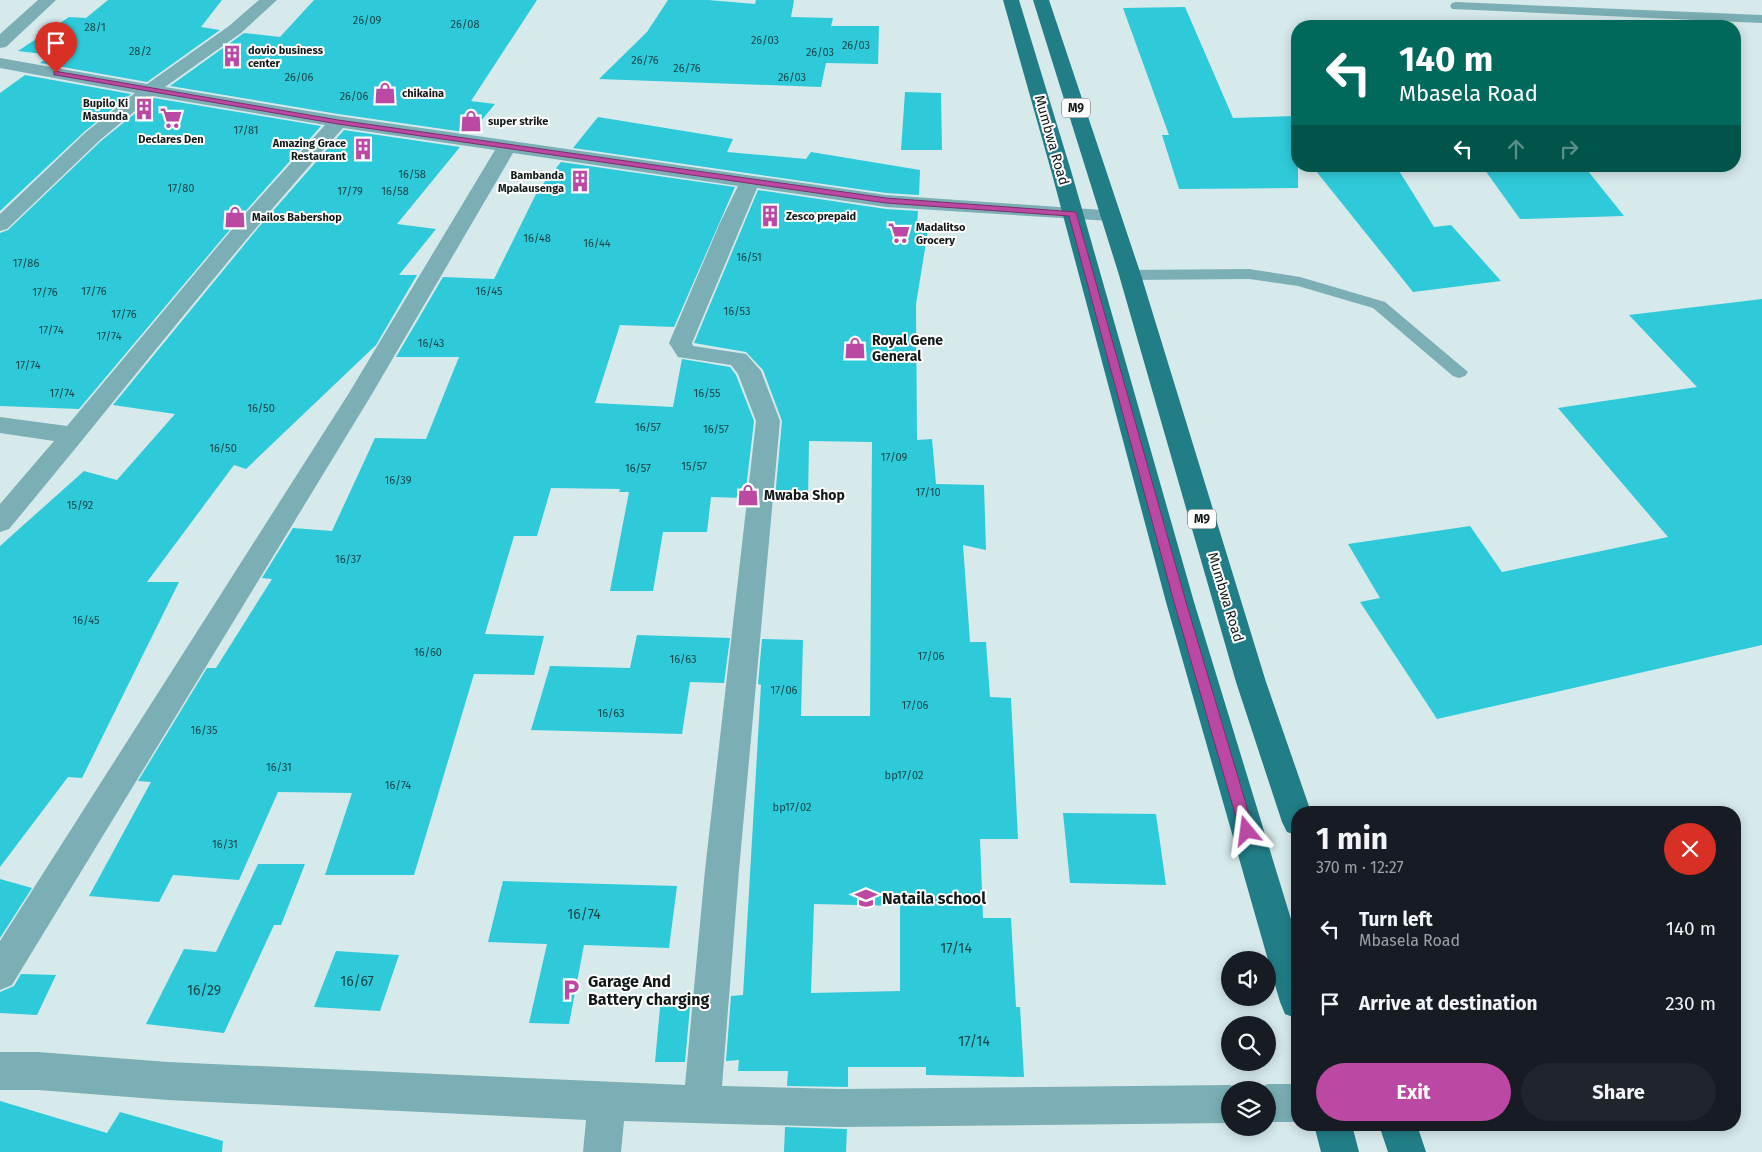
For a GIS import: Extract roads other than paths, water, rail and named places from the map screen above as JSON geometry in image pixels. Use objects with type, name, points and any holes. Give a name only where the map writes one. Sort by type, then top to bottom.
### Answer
[{"type":"main road","name":"Mumbwa Road","points":[[1010,0],[1073,214],[1180,602],[1291,978]]},
{"type":"main road","name":"Mumbwa Road","points":[[1041,0],[1130,276],[1251,682],[1293,806]]},
{"type":"main road","points":[[1335,1131],[1340,1152]]},
{"type":"main road","points":[[1400,1131],[1407,1152]]},
{"type":"street","points":[[0,43],[48,0]]},
{"type":"street","points":[[0,226],[94,135],[126,107],[245,22],[269,0]]},
{"type":"street","points":[[0,62],[338,122],[886,201],[1110,215]]},
{"type":"street","points":[[0,522],[74,436],[282,182],[338,122]]},
{"type":"street","points":[[0,973],[354,403],[508,146]]},
{"type":"street","points":[[702,1104],[723,861],[768,421],[749,371],[738,359],[686,352],[680,343],[730,222],[750,181]]},
{"type":"street","points":[[0,425],[74,436]]},
{"type":"street","points":[[0,1071],[38,1071],[168,1082],[607,1102],[840,1108],[1221,1104]]},
{"type":"street","points":[[602,1152],[607,1102]]},
{"type":"street","points":[[1276,1103],[1291,1103]]},
{"type":"lane","points":[[1456,6],[1762,19]]},
{"type":"lane","points":[[1130,276],[1249,274],[1300,282],[1378,305],[1459,372]]},
{"type":"place","name":"dovio business center","points":[[232,56]]},
{"type":"place","name":"chikaina","points":[[385,93]]},
{"type":"place","name":"Bupilo Ki Masunda","points":[[144,109]]},
{"type":"place","name":"Declares Den","points":[[171,118]]},
{"type":"place","name":"super strike","points":[[471,121]]},
{"type":"place","name":"Amazing Grace Restaurant","points":[[363,149]]},
{"type":"place","name":"Bambanda Mpalausenga","points":[[580,181]]},
{"type":"place","name":"Zesco prepaid","points":[[770,216]]},
{"type":"place","name":"Mailos Babershop","points":[[235,217]]},
{"type":"place","name":"Madalitso Grocery","points":[[899,233]]},
{"type":"place","name":"Royal Gene General","points":[[855,348]]},
{"type":"place","name":"Mwaba Shop","points":[[748,495]]},
{"type":"place","name":"Nataila school","points":[[866,898]]},
{"type":"place","name":"Garage And Battery charging","points":[[571,990]]}]
